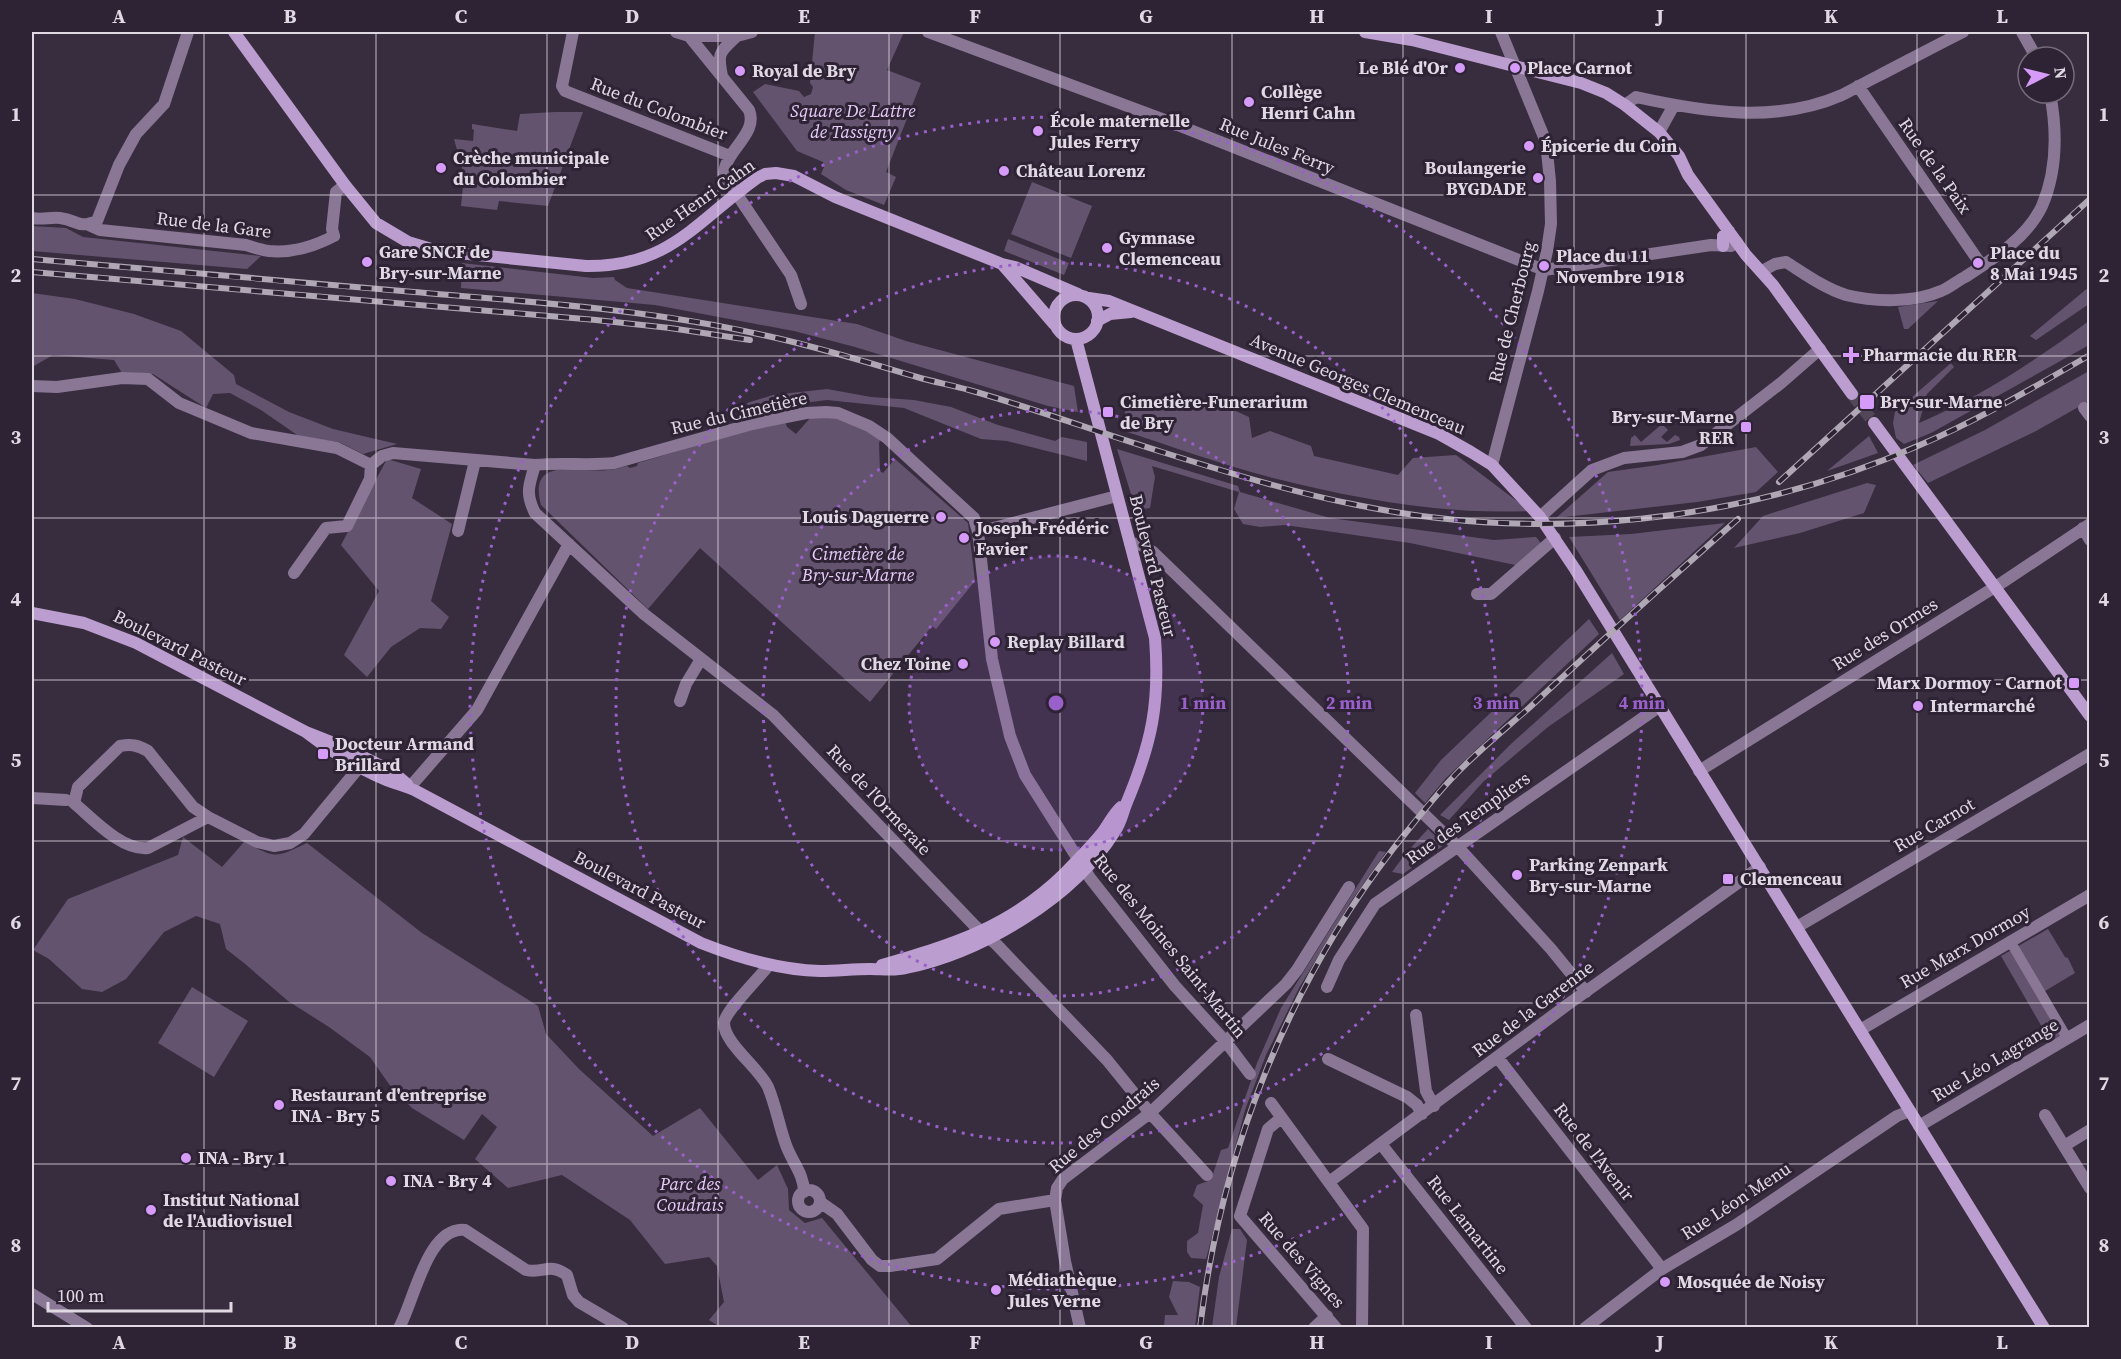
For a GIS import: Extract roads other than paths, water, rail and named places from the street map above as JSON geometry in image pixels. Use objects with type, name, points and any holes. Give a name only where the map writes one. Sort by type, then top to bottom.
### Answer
[{"type":"main road","name":"Rue Henri Cahn","points":[[234,32],[345,185],[376,223],[408,242],[438,251],[610,267],[642,259],[664,250],[686,236],[757,178],[765,174],[786,173],[835,197],[1002,264]]},
{"type":"main road","points":[[1365,32],[1412,40],[1581,83],[1606,93],[1625,105],[1659,132],[1679,156],[1688,175],[1852,393]]},
{"type":"main road","points":[[1723,246],[1723,236],[1729,231]]},
{"type":"main road","points":[[1002,264],[1063,335],[1076,339],[1090,334],[1098,321],[1110,314],[1131,312]]},
{"type":"main road","name":"Avenue Georges Clemenceau","points":[[1002,264],[1015,267],[1083,296],[1109,301],[1131,312],[1439,435],[1492,465],[1540,516],[1556,538],[2044,1328]]},
{"type":"main road","points":[[1054,324],[1053,317],[1058,303],[1070,295],[1083,296],[1096,308],[1098,321]]},
{"type":"main road","name":"Boulevard Pasteur","points":[[32,613],[84,623],[136,642],[306,732],[333,752],[364,764],[387,781],[410,787],[701,943],[769,965],[819,971],[904,969],[941,959],[985,935],[1007,929],[1048,901],[1081,864],[1116,831],[1147,750],[1155,705],[1157,667],[1155,638],[1076,339]]},
{"type":"main road","points":[[1874,423],[2090,716]]},
{"type":"street","points":[[89,225],[98,221],[119,165],[136,134],[164,104],[188,32]]},
{"type":"street","name":"Rue du Colombier","points":[[573,32],[562,86],[564,91],[730,156]]},
{"type":"street","points":[[676,32],[689,36],[737,36],[752,32]]},
{"type":"street","name":"Rue Jules Ferry","points":[[928,32],[1166,120],[1544,270]]},
{"type":"street","name":"Rue de Cherbourg","points":[[1492,465],[1544,270],[1551,224],[1546,142],[1501,32]]},
{"type":"street","points":[[1625,105],[1636,97],[1674,105],[1736,113],[1782,111],[1842,95],[1963,32]]},
{"type":"street","points":[[689,36],[752,116],[750,126],[724,166],[724,175],[791,275],[801,304]]},
{"type":"street","points":[[722,77],[718,60],[722,51],[737,36]]},
{"type":"street","name":"Rue de la Paix","points":[[1858,86],[1982,266]]},
{"type":"street","points":[[1659,132],[1674,105]]},
{"type":"street","points":[[1761,271],[1775,264],[1786,262],[1824,286],[1846,295],[1892,299],[1942,291],[1982,266],[2015,241],[2042,206],[2052,170],[2054,149],[2052,105]]},
{"type":"street","name":"Rue de la Gare","points":[[32,218],[44,220],[62,218],[78,225],[89,225],[100,230],[246,245],[269,251],[316,245],[334,236],[332,229],[336,192],[345,185]]},
{"type":"street","points":[[1544,270],[1711,245],[1731,246],[1737,242]]},
{"type":"street","points":[[1540,516],[1592,470],[1624,458],[1682,452],[1701,445],[1820,350]]},
{"type":"street","points":[[32,386],[57,387],[122,378],[148,379],[179,403],[227,424],[251,433],[338,448],[370,465],[370,479],[347,526],[326,528],[294,573]]},
{"type":"street","name":"Rue du Cimetière","points":[[370,465],[382,456],[393,453],[536,465],[549,463],[597,465],[614,463],[752,424],[806,413],[838,413],[869,426],[886,438],[974,518],[978,532]]},
{"type":"street","points":[[458,531],[475,461]]},
{"type":"street","name":"Rue de l'Ormeraie","points":[[536,465],[528,489],[529,501],[535,513],[644,614],[773,715],[1107,1060],[1150,1113],[1207,1175]]},
{"type":"street","points":[[978,532],[1117,496]]},
{"type":"street","points":[[2086,526],[2090,540]]},
{"type":"street","name":"Rue des Ormes","points":[[1698,771],[1995,587],[2086,526]]},
{"type":"street","name":"Rue des Moines Saint-Martin","points":[[978,532],[992,660],[1010,736],[1025,775],[1081,864],[1175,986],[1226,1042],[1250,1074]]},
{"type":"street","points":[[1477,594],[1491,594],[1556,538]]},
{"type":"street","points":[[1130,543],[1141,545],[1153,552],[1458,847],[1551,949],[1586,992]]},
{"type":"street","points":[[410,787],[477,710],[569,544]]},
{"type":"street","points":[[680,701],[686,684],[701,659]]},
{"type":"street","name":"Rue des Templiers","points":[[1327,987],[1339,960],[1375,904],[1660,706]]},
{"type":"street","points":[[208,817],[148,848],[137,849],[125,844],[74,802],[78,788],[120,746],[129,744],[148,751],[193,807],[257,842],[274,846],[290,843],[304,834],[364,764]]},
{"type":"street","name":"Rue Carnot","points":[[1797,927],[2090,754]]},
{"type":"street","points":[[32,798],[66,800]]},
{"type":"street","name":"Rue de la Garenne","points":[[1329,1182],[1760,867]]},
{"type":"street","name":"Rue des Coudrais","points":[[1080,1328],[1065,1261],[1055,1200],[1057,1188],[1063,1179],[1150,1113],[1286,984],[1349,887]]},
{"type":"street","name":"Rue Marx Dormoy","points":[[1860,1030],[2090,895]]},
{"type":"street","points":[[2010,941],[2067,1038]]},
{"type":"street","points":[[769,965],[728,1011],[724,1022],[727,1034],[768,1087],[786,1146],[804,1182],[804,1192]]},
{"type":"street","points":[[1416,1015],[1426,1091],[1434,1106]]},
{"type":"street","name":"Rue Léo Lagrange","points":[[1919,1126],[2090,1025]]},
{"type":"street","name":"Rue de l'Avenir","points":[[1498,1058],[1662,1269]]},
{"type":"street","points":[[1328,1059],[1407,1097],[1417,1105],[1422,1114]]},
{"type":"street","points":[[1272,1103],[1363,1228],[1362,1328]]},
{"type":"street","name":"Rue Léon Menu","points":[[1585,1328],[1662,1269],[1736,1225],[1897,1116],[1910,1112]]},
{"type":"street","points":[[2045,1115],[2090,1188]]},
{"type":"street","name":"Rue des Vignes","points":[[1281,1118],[1268,1129],[1240,1216],[1336,1328]]},
{"type":"street","points":[[2064,1146],[2090,1130]]},
{"type":"street","name":"Rue Lamartine","points":[[1381,1144],[1526,1328]]},
{"type":"street","points":[[812,1190],[820,1197],[819,1207],[814,1212],[803,1210],[798,1203],[804,1192],[812,1190]]},
{"type":"street","points":[[820,1202],[837,1214],[872,1260],[880,1266],[890,1266],[937,1259],[999,1209],[1055,1200]]},
{"type":"street","points":[[402,1323],[424,1266],[442,1240],[457,1229],[465,1230],[526,1270],[558,1268],[567,1275],[573,1295],[579,1302],[622,1328]]},
{"type":"street","points":[[32,1294],[87,1328]]},
{"type":"street","points":[[1314,1328],[1327,1316]]},
{"type":"tunnel","points":[[1852,394],[1874,423]]},
{"type":"railway","points":[[1779,482],[2090,199]]},
{"type":"railway","points":[[32,259],[546,303],[720,326],[802,344],[969,390],[1186,459],[1308,494],[1428,517],[1499,523],[1571,523],[1643,518],[1714,508],[1784,492],[1853,471],[1920,445],[2006,403],[2090,355]]},
{"type":"railway","points":[[32,272],[596,320],[750,340]]},
{"type":"railway","points":[[1200,1328],[1210,1263],[1224,1199],[1242,1137],[1264,1075],[1290,1016],[1355,902],[1408,830],[1464,766],[1738,519]]},
{"type":"place","name":"Le Blé d'Or","points":[[1460,68]]},
{"type":"place","name":"Place Carnot","points":[[1515,68]]},
{"type":"place","name":"Royal de Bry","points":[[740,71]]},
{"type":"place","name":"Collège Henri Cahn","points":[[1249,102]]},
{"type":"place","name":"École maternelle Jules Ferry","points":[[1038,131]]},
{"type":"place","name":"Épicerie du Coin","points":[[1529,146]]},
{"type":"place","name":"Crèche municipale du Colombier","points":[[441,168]]},
{"type":"place","name":"Château Lorenz","points":[[1004,171]]},
{"type":"place","name":"Boulangerie BYGDADE","points":[[1538,178]]},
{"type":"place","name":"Gymnase Clemenceau","points":[[1107,248]]},
{"type":"place","name":"Gare SNCF de Bry-sur-Marne","points":[[367,262]]},
{"type":"place","name":"Place du 8 Mai 1945","points":[[1978,263]]},
{"type":"place","name":"Place du 11 Novembre 1918","points":[[1544,266]]},
{"type":"place","name":"Pharmacie du RER","points":[[1851,355]]},
{"type":"place","name":"Bry-sur-Marne","points":[[1867,402]]},
{"type":"place","name":"Cimetière-Funerarium de Bry","points":[[1108,412]]},
{"type":"place","name":"Bry-sur-Marne RER","points":[[1746,427]]},
{"type":"place","name":"Louis Daguerre","points":[[941,517]]},
{"type":"place","name":"Joseph-Frédéric Favier","points":[[964,538]]},
{"type":"place","name":"Replay Billard","points":[[995,642]]},
{"type":"place","name":"Chez Toine","points":[[963,664]]},
{"type":"place","name":"Marx Dormoy - Carnot","points":[[2074,683]]},
{"type":"place","name":"Intermarché","points":[[1918,706]]},
{"type":"place","name":"Docteur Armand Brillard","points":[[323,754]]},
{"type":"place","name":"Parking Zenpark Bry-sur-Marne","points":[[1517,875]]},
{"type":"place","name":"Clemenceau","points":[[1728,879]]},
{"type":"place","name":"Restaurant d'entreprise INA - Bry 5","points":[[279,1105]]},
{"type":"place","name":"INA - Bry 1","points":[[186,1158]]},
{"type":"place","name":"INA - Bry 4","points":[[391,1181]]},
{"type":"place","name":"Institut National de l'Audiovisuel","points":[[151,1210]]},
{"type":"place","name":"Mosquée de Noisy","points":[[1665,1282]]},
{"type":"place","name":"Médiathèque Jules Verne","points":[[996,1290]]},
{"type":"park label","name":"Square De Lattre de Tassigny","points":[[853,121]]},
{"type":"park label","name":"Cimetière de Bry-sur-Marne","points":[[858,564]]},
{"type":"park label","name":"Parc des Coudrais","points":[[690,1194]]}]
